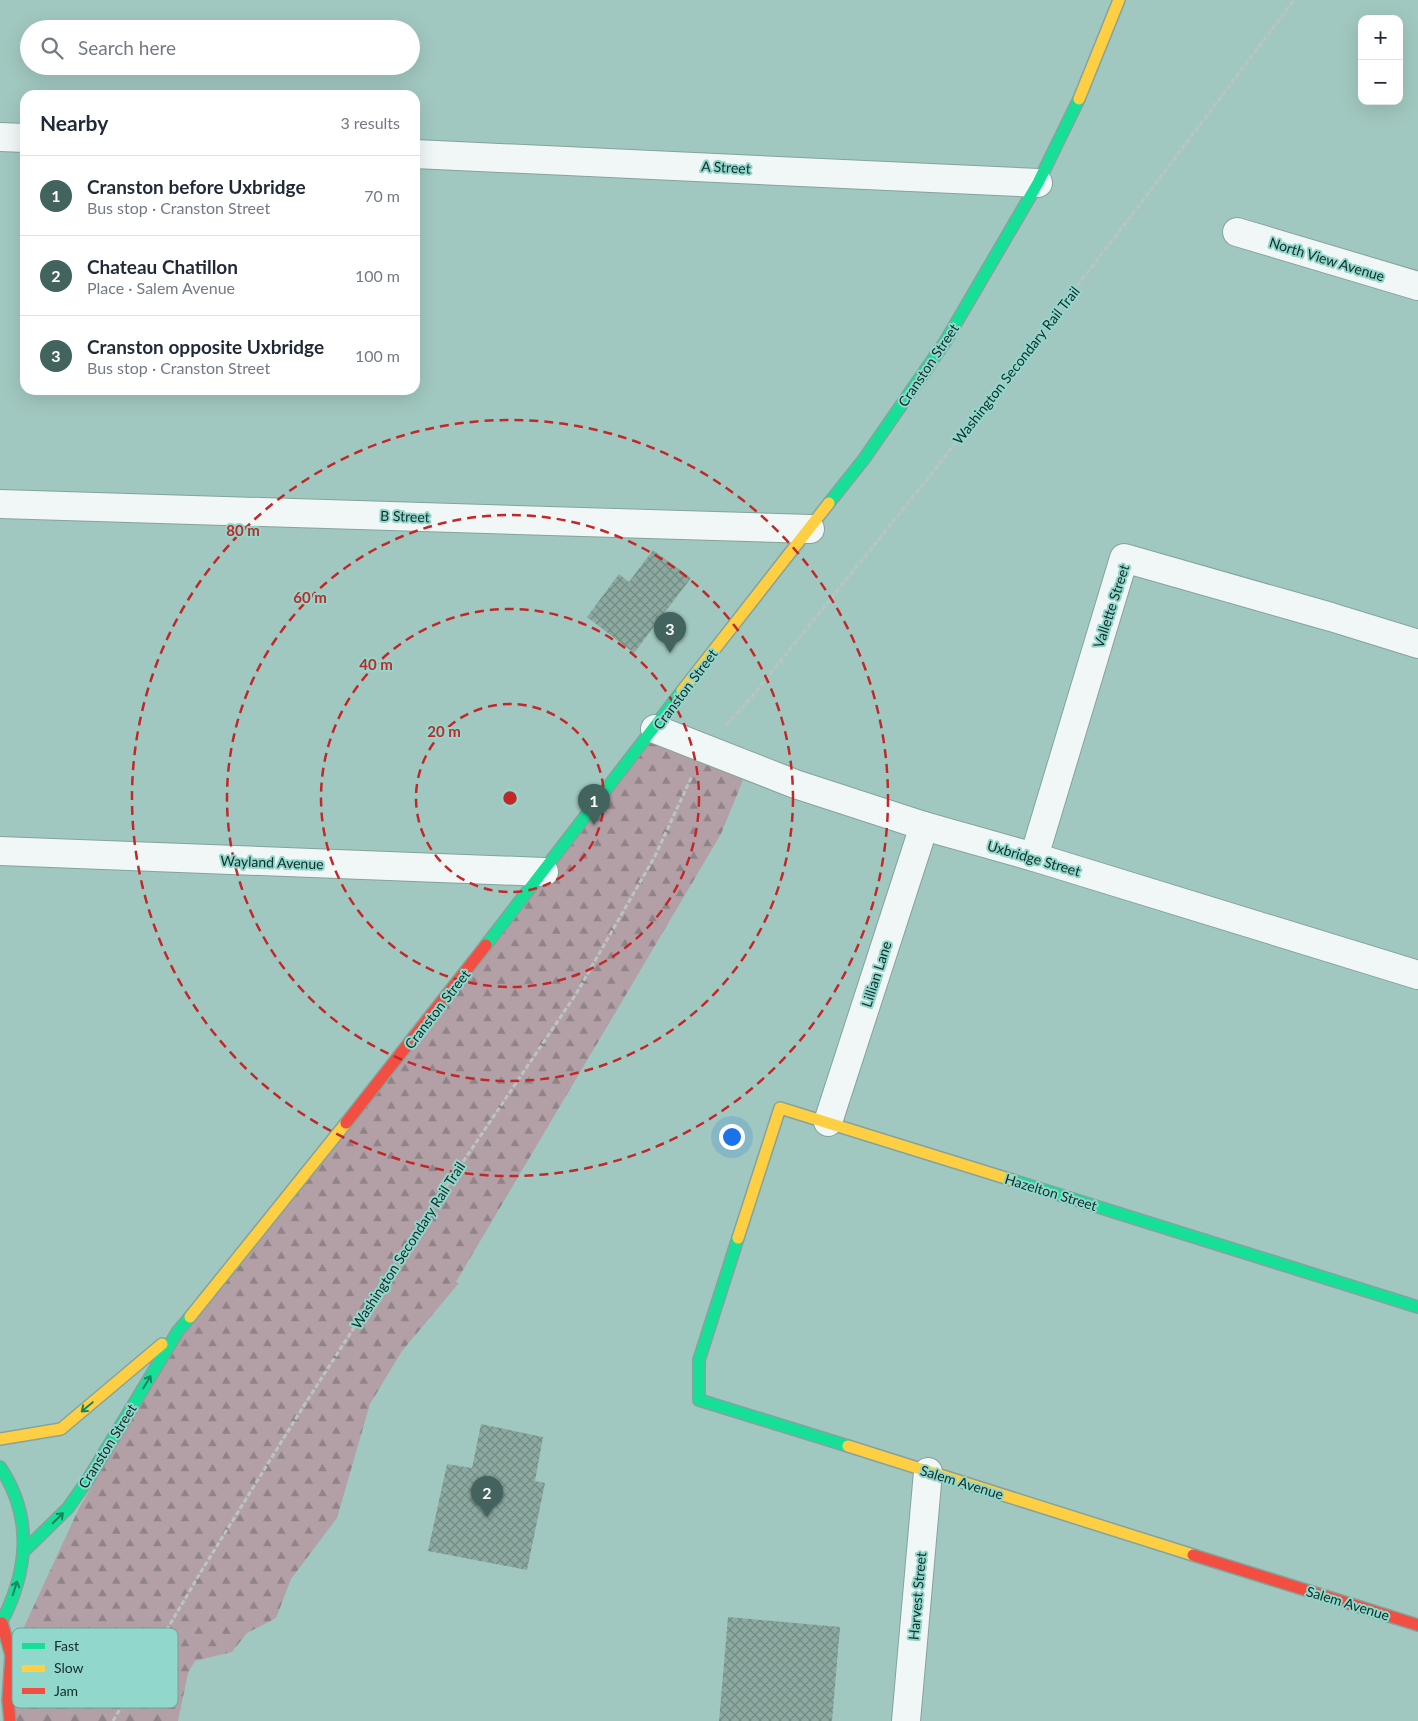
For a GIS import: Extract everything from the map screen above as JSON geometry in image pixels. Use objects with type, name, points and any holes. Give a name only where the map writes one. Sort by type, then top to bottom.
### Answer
[{"type":"main road","name":"Cranston Street","points":[[23,1552],[68,1508],[89,1478],[178,1331],[400,1056],[655,729],[768,580],[864,459],[945,342],[1038,182],[1078,102],[1119,0]]},
{"type":"main road","name":"Hazelton Street","points":[[749,1205],[780,1108],[1418,1307]]},
{"type":"main road","name":"Salem Avenue","points":[[749,1205],[699,1360],[699,1400],[1418,1625]]},
{"type":"main road","name":"Cranston Street","points":[[0,1439],[61,1429],[178,1331]]},
{"type":"main road","points":[[0,1467],[9,1480],[21,1511],[23,1552],[16,1586],[1,1624],[11,1655],[8,1700],[10,1721]]},
{"type":"street","points":[[0,137],[20,138]]},
{"type":"street","name":"A Street","points":[[420,154],[1038,182]]},
{"type":"street","name":"North View Avenue","points":[[1237,232],[1418,286]]},
{"type":"street","name":"B Street","points":[[0,504],[810,528]]},
{"type":"street","name":"Vallette Street","points":[[1034,857],[1124,558],[1418,644]]},
{"type":"street","name":"Uxbridge Street","points":[[655,729],[795,784],[924,826],[1034,857],[1418,975]]},
{"type":"street","name":"Lillian Lane","points":[[828,1122],[924,826]]},
{"type":"street","name":"Wayland Avenue","points":[[0,851],[544,872]]},
{"type":"street","name":"Harvest Street","points":[[906,1721],[928,1472]]},
{"type":"path","name":"Washington Secondary Rail Trail","points":[[728,722],[745,705],[933,472],[1126,223],[1294,0]]},
{"type":"path","name":"Washington Secondary Rail Trail","points":[[168,1628],[303,1407],[407,1245],[576,994],[655,856],[693,774]]},
{"type":"path","name":"Washington Secondary Rail Trail","points":[[113,1721],[121,1708]]},
{"type":"green space","points":[[653,732],[746,773],[721,834],[456,1282],[459,1283],[402,1351],[370,1404],[337,1518],[291,1579],[276,1618],[247,1633],[232,1652],[195,1661],[188,1673],[178,1721],[6,1721],[12,1661],[12,1708],[178,1708],[178,1628],[24,1628],[79,1508],[205,1297]]},
{"type":"building","points":[[653,550],[691,578],[634,653],[587,617],[619,574],[629,582]]},
{"type":"building","points":[[481,1424],[543,1437],[535,1481],[545,1483],[527,1570],[428,1551],[447,1464],[472,1468]]},
{"type":"building","points":[[728,1617],[840,1627],[832,1721],[719,1721]]},
{"type":"traffic: fast","points":[[829,503],[864,459],[945,342],[1038,183],[1079,99]]},
{"type":"traffic: fast","points":[[486,945],[682,691]]},
{"type":"traffic: fast","points":[[1012,1180],[1418,1307]]},
{"type":"traffic: fast","points":[[738,1238],[699,1360],[699,1400],[848,1446]]},
{"type":"traffic: fast","points":[[23,1552],[68,1508],[89,1478],[178,1331],[190,1317]]},
{"type":"traffic: fast","points":[[0,1467],[11,1486],[18,1506],[23,1546],[17,1586],[0,1625]]},
{"type":"traffic: slow","points":[[1079,99],[1119,0]]},
{"type":"traffic: slow","points":[[682,691],[829,503]]},
{"type":"traffic: slow","points":[[738,1238],[780,1108],[1012,1180]]},
{"type":"traffic: slow","points":[[190,1317],[346,1123]]},
{"type":"traffic: slow","points":[[0,1439],[61,1429],[162,1344]]},
{"type":"traffic: slow","points":[[848,1446],[1193,1555]]},
{"type":"traffic: jam","points":[[346,1123],[486,945]]},
{"type":"traffic: jam","points":[[1193,1555],[1418,1625]]},
{"type":"traffic: jam","points":[[2,1623],[11,1655],[8,1700],[10,1721]]},
{"type":"place","name":"Cranston opposite Uxbridge","points":[[670,653]]},
{"type":"place","name":"Cranston before Uxbridge","points":[[594,825]]},
{"type":"place","name":"Chateau Chatillon","points":[[487,1517]]}]
